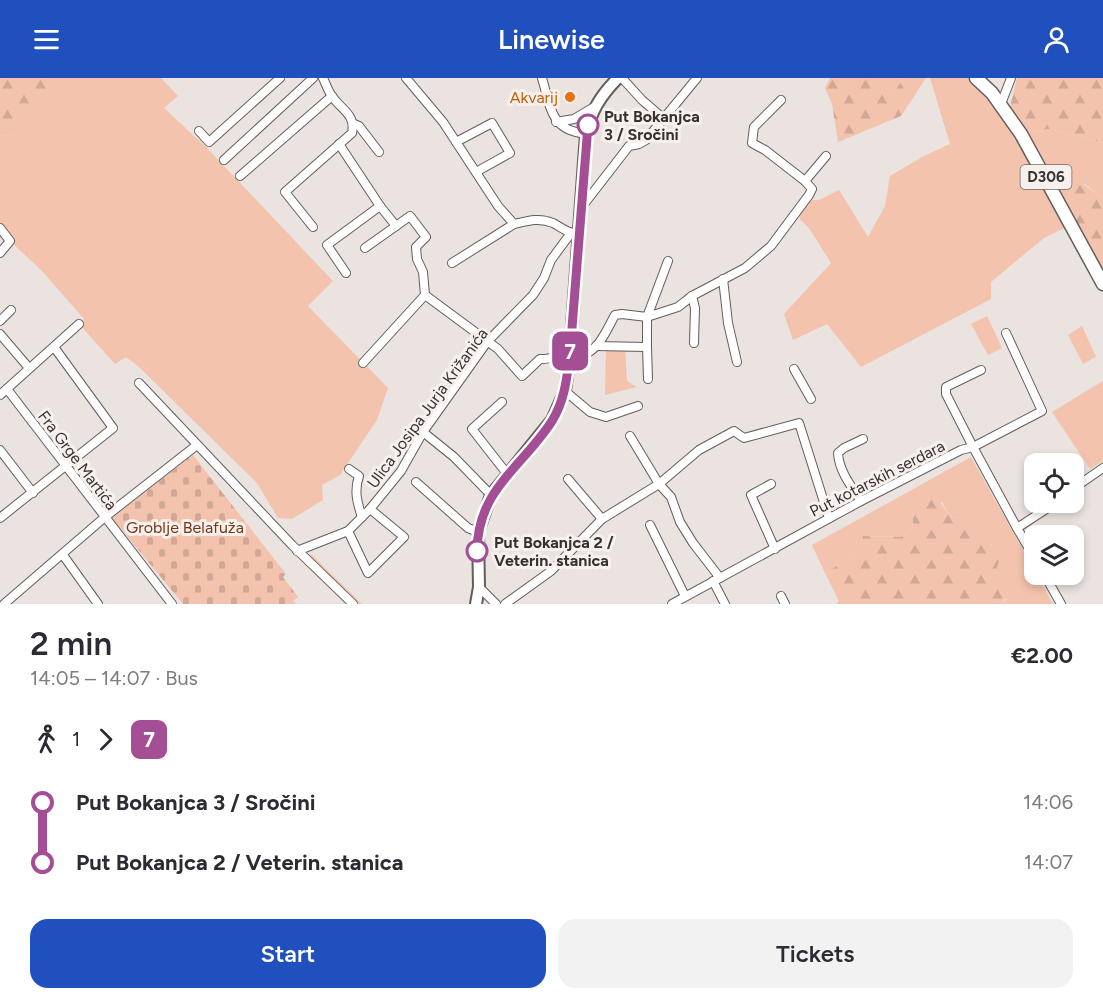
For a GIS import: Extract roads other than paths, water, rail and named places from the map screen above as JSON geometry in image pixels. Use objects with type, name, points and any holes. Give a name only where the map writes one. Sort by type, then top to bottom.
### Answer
[{"type":"main road","points":[[476,604],[479,587],[478,532],[491,495],[552,420],[565,391],[570,353],[575,233],[581,208],[586,134],[594,107],[618,78]]},
{"type":"main road","name":"D306","points":[[976,78],[1000,104],[1026,142],[1103,284]]},
{"type":"street","points":[[199,131],[209,142],[280,78]]},
{"type":"street","points":[[224,160],[313,78]]},
{"type":"street","points":[[323,78],[332,96],[379,152]]},
{"type":"street","points":[[407,78],[443,122],[498,206],[514,224]]},
{"type":"street","points":[[542,78],[556,122],[565,129],[586,134]]},
{"type":"street","points":[[622,78],[664,119]]},
{"type":"street","points":[[581,208],[629,146],[646,140],[697,78]]},
{"type":"street","points":[[1000,104],[1011,78]]},
{"type":"street","points":[[240,176],[332,96]]},
{"type":"street","points":[[425,295],[498,350],[522,376],[540,359],[570,353],[580,356],[589,352],[596,346],[615,315],[647,317],[678,307],[692,296],[745,268],[771,246],[812,189],[805,181],[753,143],[754,127],[781,100]]},
{"type":"street","points":[[556,122],[574,119],[594,107]]},
{"type":"street","points":[[456,142],[492,123],[510,153],[476,172]]},
{"type":"street","points":[[313,227],[285,192],[352,133],[354,124]]},
{"type":"street","points":[[339,144],[396,226]]},
{"type":"street","points":[[805,181],[826,156]]},
{"type":"street","points":[[346,273],[327,245],[380,206]]},
{"type":"street","points":[[363,363],[425,295],[423,272],[417,259],[416,247],[426,237],[410,216],[365,248]]},
{"type":"street","points":[[452,263],[514,224],[535,219],[551,222],[575,233]]},
{"type":"street","points":[[0,228],[10,241],[0,253]]},
{"type":"street","name":"Ulica Josipa Jurja Križanića","points":[[297,550],[348,531],[370,509],[401,471],[423,432],[487,342],[533,295],[544,278],[551,260],[575,233]]},
{"type":"street","points":[[648,379],[647,317],[668,261]]},
{"type":"street","points":[[723,279],[728,323],[737,362]]},
{"type":"street","points":[[692,296],[695,308],[694,343]]},
{"type":"street","points":[[0,321],[11,310]]},
{"type":"street","points":[[0,395],[79,324]]},
{"type":"street","name":"Put kotarskih serdara","points":[[672,604],[861,501],[1042,411],[1006,333]]},
{"type":"street","points":[[0,334],[29,368]]},
{"type":"street","points":[[596,346],[646,347]]},
{"type":"street","points":[[0,518],[113,428],[54,347]]},
{"type":"street","points":[[794,369],[811,399]]},
{"type":"street","points":[[981,370],[946,387],[946,394],[1024,540]]},
{"type":"street","points":[[139,383],[297,550],[353,604]]},
{"type":"street","name":"Fra Grge Martića","points":[[7,389],[172,604]]},
{"type":"street","points":[[565,391],[590,412],[606,417],[638,406]]},
{"type":"street","points":[[502,402],[472,429],[508,475]]},
{"type":"street","points":[[505,604],[550,571],[602,519],[658,484],[699,450],[734,431],[744,438],[799,423],[829,518]]},
{"type":"street","points":[[423,432],[454,457],[491,495]]},
{"type":"street","points":[[630,436],[658,484],[671,497],[680,522],[717,579],[725,604]]},
{"type":"street","points":[[861,501],[848,483],[838,453],[863,439]]},
{"type":"street","points":[[0,599],[4,604],[105,517],[197,445]]},
{"type":"street","points":[[0,450],[33,493]]},
{"type":"street","points":[[1084,481],[1103,468]]},
{"type":"street","points":[[349,469],[359,476],[356,496],[362,517]]},
{"type":"street","points":[[568,479],[602,519]]},
{"type":"street","points":[[416,482],[468,528],[478,532]]},
{"type":"street","points":[[771,484],[751,495],[775,549]]},
{"type":"street","points":[[348,531],[368,573],[404,537],[370,509]]},
{"type":"street","points":[[1017,528],[1040,513]]},
{"type":"street","points":[[650,525],[685,596]]},
{"type":"street","points":[[63,555],[98,604]]},
{"type":"street","points":[[1050,585],[1061,604]]},
{"type":"street","points":[[479,587],[496,604]]},
{"type":"street","points":[[781,596],[786,604]]},
{"type":"place","name":"Akvarij","points":[[570,97]]},
{"type":"place","name":"Put Bokanjca 3 / Sročini","points":[[588,125]]},
{"type":"place","name":"Put Bokanjca 2 / Veterin. stanica","points":[[477,551]]},
{"type":"park label","name":"Groblje Belafuža","points":[[185,527]]}]
